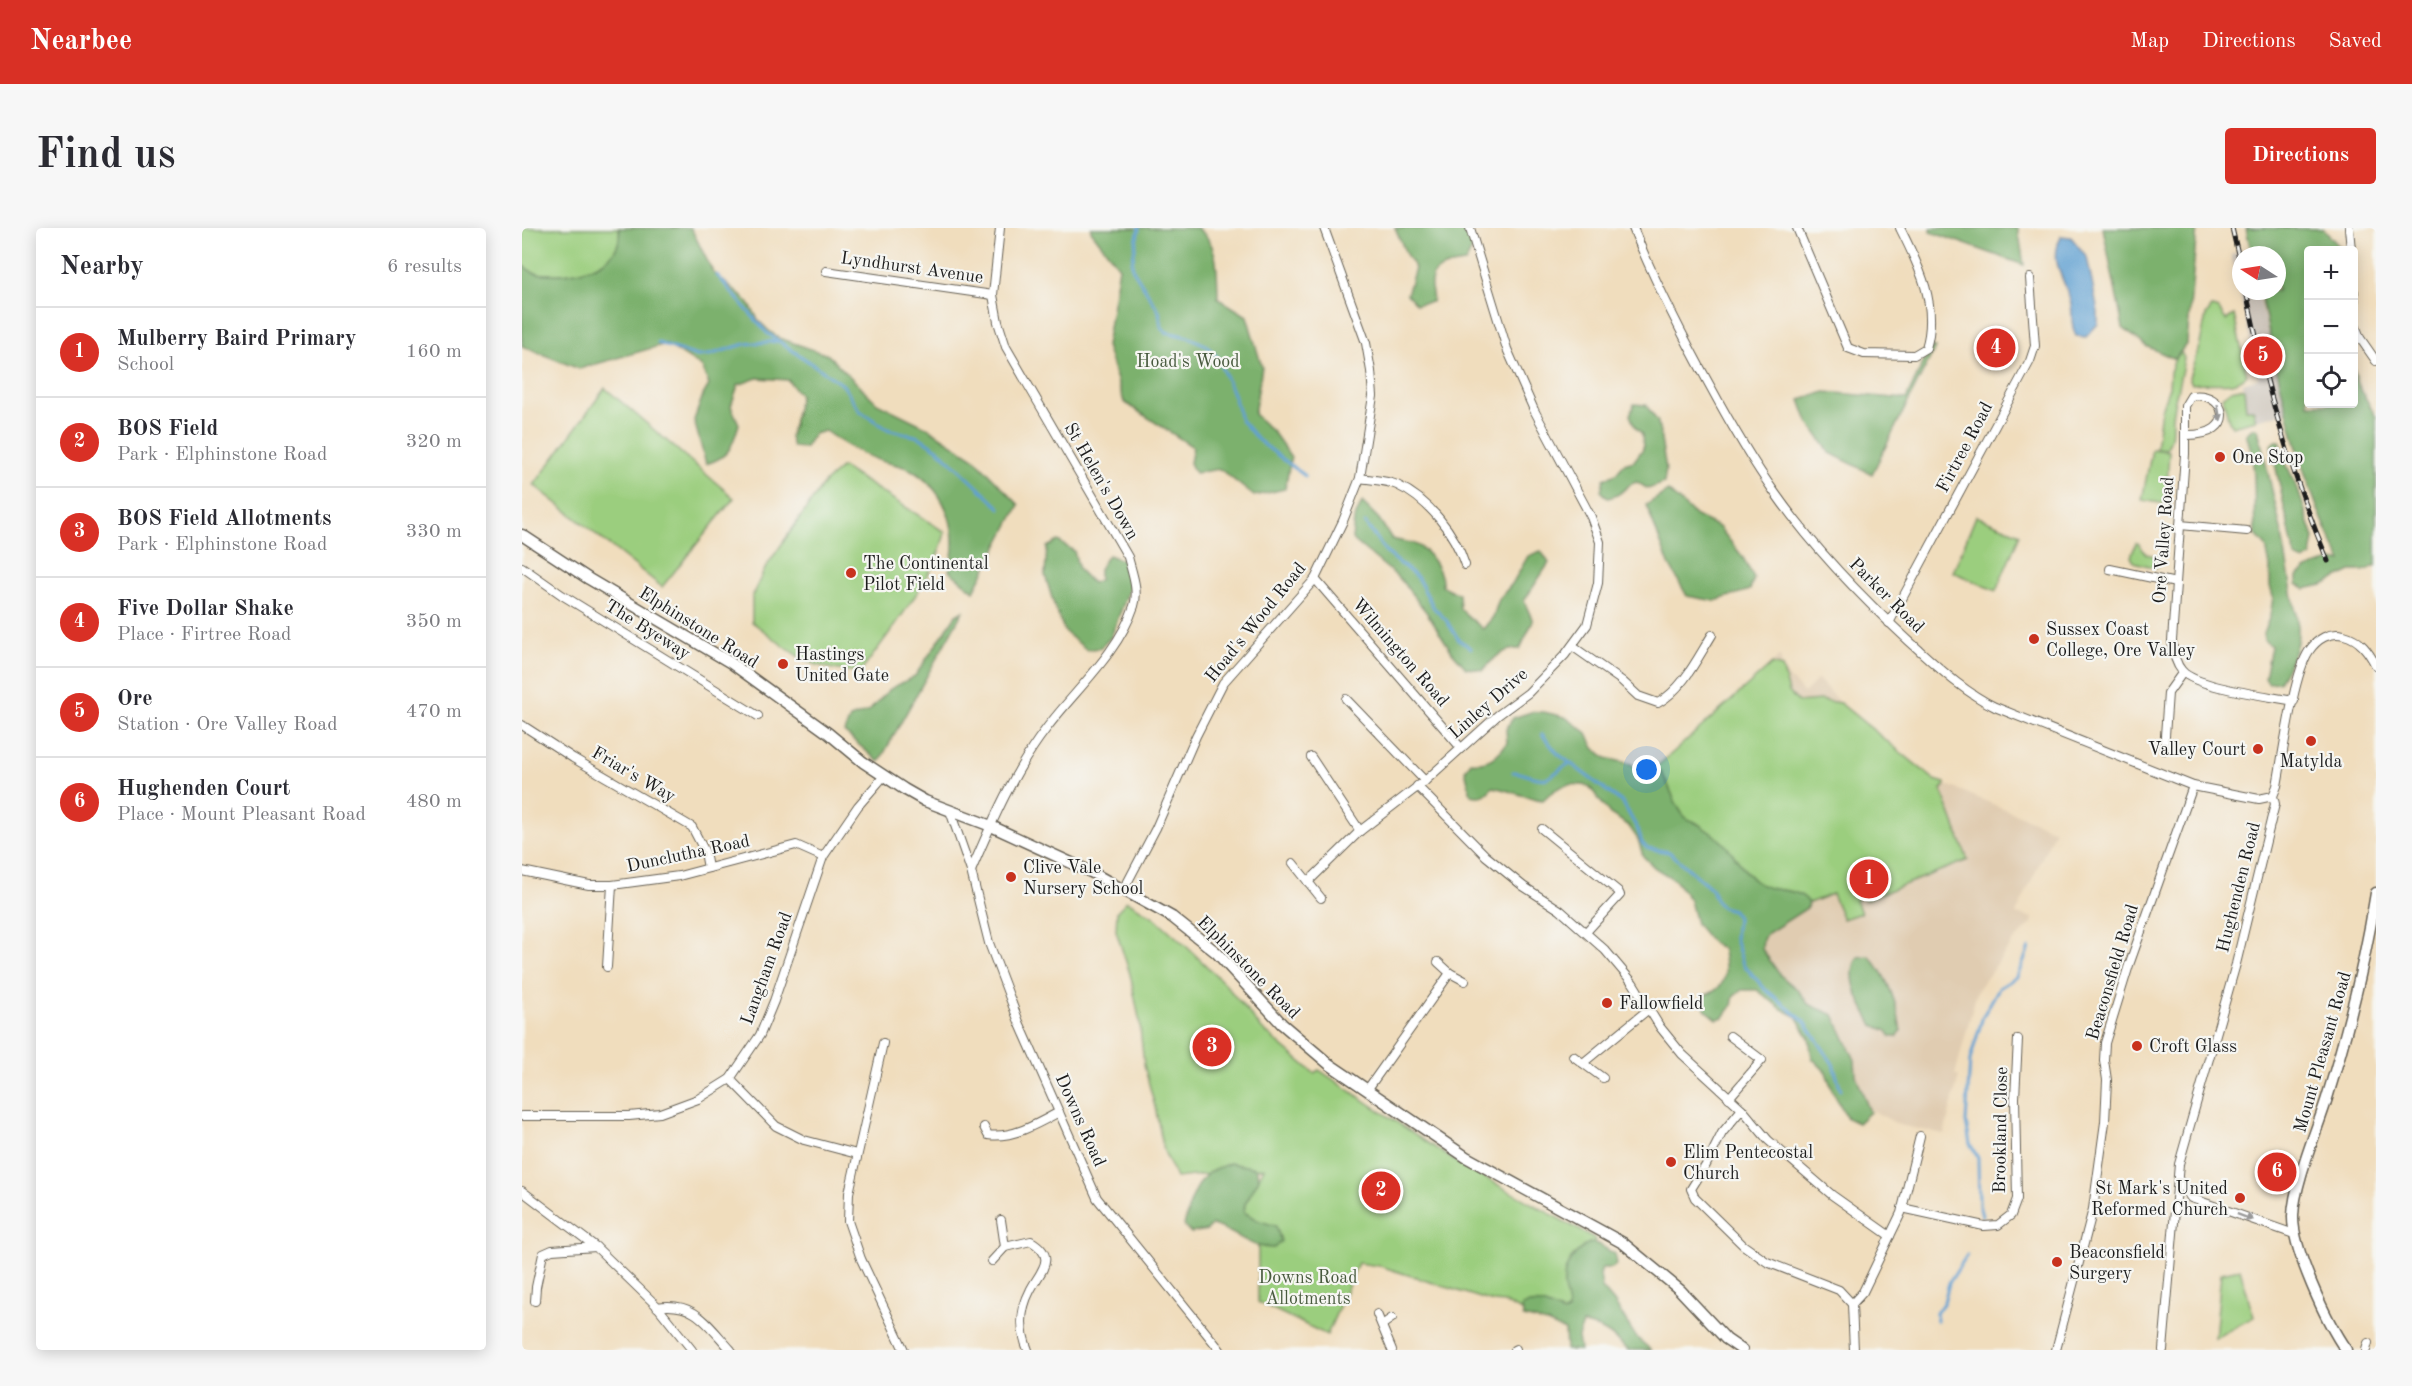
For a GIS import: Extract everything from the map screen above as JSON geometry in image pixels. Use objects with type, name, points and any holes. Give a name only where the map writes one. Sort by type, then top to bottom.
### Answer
[{"type":"street","name":"St Helen's Down","points":[[991,826],[1020,768],[1045,729],[1105,657],[1127,624],[1135,603],[1135,584],[1128,557],[1115,531],[1024,381],[1006,347],[993,295],[1000,228]]},
{"type":"street","name":"Hoad's Wood Road","points":[[1124,889],[1223,683],[1315,579],[1343,521],[1360,477],[1373,396],[1371,371],[1366,343],[1324,228]]},
{"type":"street","name":"Linley Drive","points":[[1308,882],[1360,831],[1425,780],[1461,747],[1528,693],[1572,646],[1587,625],[1598,583],[1600,542],[1587,506],[1534,411],[1506,349],[1470,228]]},
{"type":"street","name":"Parker Road","points":[[1634,228],[1672,315],[1746,449],[1774,492],[1812,541],[1851,584],[1948,676],[1985,702],[2193,786],[2259,799],[2273,796]]},
{"type":"street","points":[[1797,228],[1848,348],[1864,354],[1914,355],[1926,348],[1931,333],[1930,306],[1923,274],[1900,228]]},
{"type":"street","points":[[2349,228],[2351,246]]},
{"type":"street","name":"Lyndhurst Avenue","points":[[826,271],[993,295]]},
{"type":"street","name":"Firtree Road","points":[[1889,622],[2030,361],[2035,346],[2030,278]]},
{"type":"street","points":[[2354,300],[2355,325],[2360,338],[2376,361]]},
{"type":"street","name":"Ore Valley Road","points":[[2183,672],[2173,654],[2172,641],[2186,435],[2185,406],[2191,396],[2199,394],[2212,398],[2221,414],[2221,422],[2216,429],[2205,434],[2186,435]]},
{"type":"street","points":[[1360,477],[1395,484],[1420,498],[1460,547],[1466,565]]},
{"type":"street","points":[[2180,525],[2247,531]]},
{"type":"street","name":"Elphinstone Road","points":[[522,535],[589,579],[731,663],[884,776],[925,801],[991,826],[1124,889],[1189,929],[1217,953],[1303,1043],[1329,1064],[1466,1157],[1623,1243],[1680,1290],[1707,1321],[1742,1350]]},
{"type":"street","name":"The Byeway","points":[[522,567],[562,595],[758,716]]},
{"type":"street","points":[[2110,568],[2176,583]]},
{"type":"street","name":"Wilmington Road","points":[[1315,579],[1461,747]]},
{"type":"street","name":"Hughenden Road","points":[[2163,1350],[2179,1164],[2257,880],[2275,804],[2273,796],[2302,665],[2314,644],[2329,634],[2338,633],[2360,643],[2370,654],[2376,666]]},
{"type":"street","points":[[1572,646],[1622,681],[1638,696],[1658,703],[1670,697],[1712,635]]},
{"type":"street","points":[[2164,750],[2168,693],[2183,672],[2203,684],[2294,701]]},
{"type":"street","points":[[1346,699],[1425,780]]},
{"type":"street","name":"Friar's Way","points":[[522,725],[573,758],[692,827],[705,852],[708,868]]},
{"type":"street","points":[[1311,757],[1360,831]]},
{"type":"street","name":"Langham Road","points":[[522,1116],[629,1116],[660,1113],[698,1099],[730,1079],[760,1035],[774,1001],[823,857],[858,806],[884,776]]},
{"type":"street","points":[[1417,786],[1486,856],[1586,932],[1633,983],[1660,1027],[1682,1054],[1742,1109],[1768,1140],[1847,1206],[1890,1236]]},
{"type":"street","name":"Beaconsfield Road","points":[[2056,1350],[2095,1199],[2105,1122],[2107,1080],[2104,1060],[2105,1042],[2129,965],[2193,786]]},
{"type":"street","name":"Downs Road","points":[[950,811],[971,871],[989,943],[1019,1022],[1097,1198],[1220,1350]]},
{"type":"street","points":[[971,871],[991,826]]},
{"type":"street","points":[[1542,829],[1620,895],[1586,932]]},
{"type":"street","name":"Dunclutha Road","points":[[522,871],[589,885],[612,885],[679,876],[796,845],[823,857]]},
{"type":"street","points":[[1293,863],[1321,898]]},
{"type":"street","points":[[607,967],[612,885]]},
{"type":"street","name":"Mount Pleasant Road","points":[[2346,1350],[2335,1334],[2297,1249],[2294,1234],[2294,1204],[2372,951],[2376,893]]},
{"type":"street","points":[[1438,962],[1450,973],[1465,981]]},
{"type":"street","points":[[1366,1090],[1450,973]]},
{"type":"street","points":[[1583,1063],[1650,1008]]},
{"type":"street","points":[[1730,1036],[1762,1060],[1730,1098]]},
{"type":"street","name":"Brookland Close","points":[[1902,1208],[1984,1226],[1998,1225],[2011,1215],[2017,1199],[2015,1098],[2018,1039]]},
{"type":"street","points":[[883,1043],[849,1193],[848,1221],[861,1259],[904,1350]]},
{"type":"street","points":[[1573,1056],[1603,1078]]},
{"type":"street","points":[[730,1079],[776,1126],[804,1140],[857,1154]]},
{"type":"street","points":[[1742,1109],[1722,1133],[1691,1188],[1695,1198],[1743,1245],[1767,1262],[1839,1290],[1852,1304],[1854,1350]]},
{"type":"street","points":[[984,1127],[988,1135],[999,1137],[1059,1113]]},
{"type":"street","points":[[1852,1304],[1863,1292],[1902,1208],[1920,1136]]},
{"type":"street","points":[[2179,1180],[2191,1198],[2294,1234]]},
{"type":"street","points":[[522,1191],[596,1247],[657,1307],[692,1350]]},
{"type":"street","points":[[2176,1216],[2183,1202],[2191,1198]]},
{"type":"street","points":[[1001,1220],[1005,1247]]},
{"type":"street","points":[[992,1261],[1005,1247],[1031,1241],[1042,1247],[1046,1259],[1043,1271],[1029,1291],[1023,1311],[1022,1328],[1028,1350]]},
{"type":"street","points":[[536,1301],[536,1287],[543,1254],[552,1250],[596,1247]]},
{"type":"street","points":[[657,1307],[684,1306],[700,1317],[731,1350]]},
{"type":"street","points":[[1377,1314],[1392,1350]]},
{"type":"street","points":[[1382,1325],[1392,1318]]},
{"type":"shaded area","points":[[2241,300],[2260,300],[2287,412],[2256,420],[2253,409],[2246,409],[2243,383],[2258,378]]},
{"type":"shaded area","points":[[1780,656],[1784,672],[1804,693],[1818,679],[1840,703],[1935,780],[2055,830],[2016,914],[2033,918],[2032,923],[2013,942],[1977,991],[1955,1075],[1959,1076],[1944,1134],[1899,1125],[1848,1097],[1822,1023],[1766,989],[1628,781],[1652,771]]},
{"type":"green space","points":[[522,228],[619,228],[619,241],[614,252],[595,266],[570,273],[538,274],[522,264]]},
{"type":"green space","points":[[619,228],[691,228],[713,272],[748,302],[759,321],[768,330],[779,338],[828,355],[877,403],[928,428],[974,458],[1019,505],[974,591],[949,571],[953,542],[952,528],[943,502],[925,480],[909,469],[857,451],[825,431],[814,434],[805,448],[793,447],[790,437],[800,396],[788,380],[757,378],[738,385],[731,406],[739,424],[734,439],[725,454],[706,464],[694,420],[709,385],[702,367],[666,344],[579,369],[522,346],[522,264],[527,269],[544,274],[570,273],[595,266],[614,252],[619,241]]},
{"type":"green space","name":"Hoad's Wood","points":[[1091,228],[1197,228],[1210,242],[1216,260],[1218,298],[1247,316],[1262,367],[1254,414],[1274,433],[1291,457],[1285,489],[1254,496],[1220,469],[1195,473],[1190,463],[1193,447],[1124,402],[1106,346],[1119,267]]},
{"type":"green space","points":[[1395,228],[1468,228],[1472,249],[1465,263],[1443,267],[1435,273],[1431,283],[1432,302],[1416,304],[1407,294],[1415,268]]},
{"type":"green space","points":[[1931,228],[2018,228],[2024,265],[1931,232]]},
{"type":"green space","points":[[2103,228],[2197,228],[2187,343],[2175,359],[2146,346],[2123,328]]},
{"type":"green space","points":[[2246,228],[2323,229],[2339,246],[2304,246],[2304,408],[2358,408],[2358,384],[2376,417],[2376,566],[2363,571],[2351,571],[2323,585],[2305,589],[2297,584],[2297,576],[2318,565],[2342,561],[2326,529],[2302,463],[2283,395],[2262,300],[2286,300],[2286,246],[2250,246]]},
{"type":"green space","points":[[2212,307],[2218,309],[2226,320],[2234,315],[2247,375],[2236,382],[2192,384],[2189,377],[2200,344],[2206,315]]},
{"type":"green space","points":[[1931,346],[1935,348],[1872,474],[1830,453],[1808,422],[1800,400],[1825,392],[1906,399]]},
{"type":"green space","points":[[2181,352],[2184,358],[2172,416],[2170,441],[2166,449],[2156,448],[2161,410],[2169,387],[2170,372],[2175,359]]},
{"type":"green space","points":[[605,388],[734,498],[662,587],[534,485]]},
{"type":"green space","points":[[2244,389],[2246,409],[2253,409],[2256,420],[2232,426],[2222,397],[2231,390]]},
{"type":"green space","points":[[1634,404],[1646,405],[1658,422],[1666,469],[1664,483],[1648,489],[1637,482],[1629,485],[1618,495],[1608,498],[1601,491],[1604,479],[1616,474],[1624,464],[1634,461],[1643,449],[1642,434],[1635,427],[1630,415]]},
{"type":"green space","points":[[2253,428],[2258,429],[2281,529],[2298,626],[2295,649],[2287,669],[2279,682],[2268,683],[2265,678],[2271,646],[2264,640],[2263,634],[2270,616],[2273,597],[2266,546],[2255,534],[2254,471],[2246,434]]},
{"type":"green space","points":[[2275,441],[2280,441],[2314,538],[2311,556],[2304,561],[2295,557],[2271,445]]},
{"type":"green space","points":[[2152,449],[2169,451],[2166,504],[2142,500]]},
{"type":"green space","name":"The Continental Pilot Field","points":[[842,467],[945,532],[940,549],[922,585],[863,669],[857,671],[833,669],[809,662],[790,651],[752,622],[752,596],[766,567],[824,483]]},
{"type":"green space","points":[[1668,491],[1696,516],[1719,527],[1742,556],[1754,578],[1750,590],[1715,601],[1687,596],[1669,564],[1646,505]]},
{"type":"green space","points":[[1362,502],[1379,519],[1392,539],[1415,544],[1430,556],[1438,568],[1442,586],[1459,594],[1460,609],[1483,629],[1493,617],[1499,599],[1512,584],[1528,556],[1541,551],[1549,563],[1524,601],[1533,621],[1520,649],[1504,652],[1483,670],[1466,668],[1400,579],[1352,539],[1354,520]]},
{"type":"green space","points":[[1976,516],[2020,534],[1996,591],[1953,572]]},
{"type":"green space","points":[[1058,541],[1074,551],[1079,570],[1092,583],[1099,580],[1099,569],[1108,555],[1122,560],[1130,587],[1111,637],[1100,648],[1087,650],[1065,632],[1055,608],[1045,575],[1047,547]]},
{"type":"green space","points":[[2136,543],[2146,554],[2160,557],[2158,566],[2155,568],[2134,562],[2131,557]]},
{"type":"green space","points":[[963,611],[879,762],[844,732],[850,718],[869,711],[890,689],[915,676],[956,615]]},
{"type":"green space","points":[[1772,664],[1782,667],[1789,692],[1798,702],[1820,700],[1840,703],[1935,780],[1945,783],[1945,787],[1941,789],[1968,860],[1865,900],[1863,897],[1856,900],[1861,913],[1843,919],[1832,894],[1809,903],[1797,893],[1768,888],[1760,884],[1748,874],[1720,840],[1685,817],[1661,773],[1652,771]]},
{"type":"green space","points":[[1531,712],[1544,712],[1565,717],[1586,732],[1594,748],[1606,758],[1631,764],[1638,769],[1661,772],[1685,817],[1725,844],[1753,879],[1768,888],[1797,893],[1809,903],[1807,908],[1768,933],[1763,939],[1762,949],[1780,975],[1798,990],[1808,1004],[1834,1015],[1855,1060],[1856,1076],[1870,1112],[1858,1123],[1847,1118],[1832,1090],[1826,1072],[1812,1058],[1809,1038],[1796,1016],[1782,1009],[1757,990],[1742,990],[1734,995],[1732,1006],[1724,1017],[1717,1019],[1706,1010],[1702,1001],[1705,995],[1719,987],[1725,976],[1722,948],[1711,942],[1696,924],[1690,900],[1675,880],[1655,868],[1643,856],[1638,839],[1628,825],[1610,814],[1589,786],[1575,784],[1564,786],[1543,800],[1493,787],[1484,795],[1471,795],[1465,770],[1471,762],[1483,762],[1496,755],[1507,743],[1506,729],[1513,718]]},
{"type":"green space","name":"Downs Road Allotments","points":[[1127,901],[1154,917],[1186,946],[1225,984],[1262,1029],[1314,1073],[1319,1070],[1455,1161],[1594,1238],[1597,1248],[1574,1328],[1529,1314],[1505,1303],[1493,1302],[1380,1266],[1358,1263],[1327,1335],[1258,1302],[1258,1239],[1244,1212],[1245,1204],[1264,1168],[1176,1178],[1164,1151],[1144,1065],[1139,1018],[1130,974],[1116,931],[1117,911]]},
{"type":"green space","points":[[1869,956],[1886,981],[1894,1001],[1901,1031],[1897,1037],[1891,1037],[1887,1031],[1873,1025],[1856,991],[1854,965],[1858,957]]},
{"type":"green space","points":[[1230,1163],[1256,1168],[1259,1179],[1245,1204],[1244,1212],[1257,1220],[1276,1226],[1281,1241],[1274,1248],[1257,1246],[1212,1225],[1207,1230],[1191,1233],[1184,1226],[1192,1197],[1203,1178],[1210,1172]]},
{"type":"green space","points":[[1589,1243],[1598,1244],[1615,1254],[1617,1264],[1612,1268],[1602,1268],[1600,1275],[1602,1288],[1614,1302],[1636,1337],[1651,1350],[1628,1350],[1602,1330],[1583,1324],[1578,1337],[1580,1350],[1566,1350],[1565,1331],[1547,1323],[1523,1317],[1522,1306],[1528,1304],[1543,1305],[1563,1313],[1568,1311],[1564,1287],[1565,1273],[1570,1261],[1578,1251]]},
{"type":"green space","points":[[2240,1269],[2254,1317],[2215,1338],[2221,1273]]},
{"type":"water","points":[[2061,236],[2071,237],[2087,257],[2098,312],[2098,324],[2086,337],[2076,336],[2073,328],[2069,295],[2057,263],[2057,246]]},
{"type":"waterway","points":[[1139,228],[1132,263],[1133,270],[1159,311],[1161,326],[1166,332],[1188,337],[1206,345],[1217,357],[1234,396],[1241,420],[1258,440],[1305,476]]},
{"type":"waterway","points":[[717,275],[767,333],[843,385],[860,411],[887,429],[919,437],[939,450],[1000,508]]},
{"type":"waterway","points":[[658,343],[697,356],[709,355],[745,344],[778,341]]},
{"type":"waterway","points":[[1365,523],[1387,553],[1417,577],[1434,608],[1446,620],[1459,640],[1471,648]]},
{"type":"waterway","points":[[1542,734],[1558,754],[1623,803],[1638,830],[1642,843],[1647,848],[1669,852],[1712,889],[1717,902],[1722,907],[1733,910],[1737,918],[1735,938],[1743,964],[1765,989],[1805,1022],[1833,1064],[1841,1090]]},
{"type":"waterway","points":[[1513,772],[1547,778],[1572,763]]},
{"type":"waterway","points":[[1982,1216],[1979,1205],[1978,1158],[1970,1144],[1966,1122],[1970,1060],[1983,1016],[1999,988],[2017,977],[2029,948]]},
{"type":"waterway","points":[[1937,1321],[1936,1313],[1944,1302],[1949,1283],[1967,1255]]},
{"type":"railway","points":[[2232,228],[2236,246]]},
{"type":"railway","points":[[2248,300],[2280,428],[2328,561]]},
{"type":"place","name":"Five Dollar Shake","points":[[1996,348]]},
{"type":"place","name":"Ore","points":[[2263,356]]},
{"type":"place","name":"One Stop","points":[[2220,457]]},
{"type":"place","name":"The Continental Pilot Field","points":[[851,573]]},
{"type":"place","name":"Sussex Coast College, Ore Valley","points":[[2034,639]]},
{"type":"place","name":"Hastings United Gate","points":[[783,664]]},
{"type":"place","name":"Matylda","points":[[2311,741]]},
{"type":"place","name":"Valley Court","points":[[2258,749]]},
{"type":"place","name":"Clive Vale Nursery School","points":[[1011,877]]},
{"type":"place","name":"Mulberry Baird Primary","points":[[1869,879]]},
{"type":"place","name":"Fallowfield","points":[[1607,1003]]},
{"type":"place","name":"Croft Glass","points":[[2137,1046]]},
{"type":"place","name":"BOS Field Allotments","points":[[1212,1047]]},
{"type":"place","name":"Elim Pentecostal Church","points":[[1671,1162]]},
{"type":"place","name":"Hughenden Court","points":[[2277,1172]]},
{"type":"place","name":"BOS Field","points":[[1381,1191]]},
{"type":"place","name":"St Mark's United Reformed Church","points":[[2240,1198]]},
{"type":"place","name":"Beaconsfield Surgery","points":[[2057,1262]]}]
